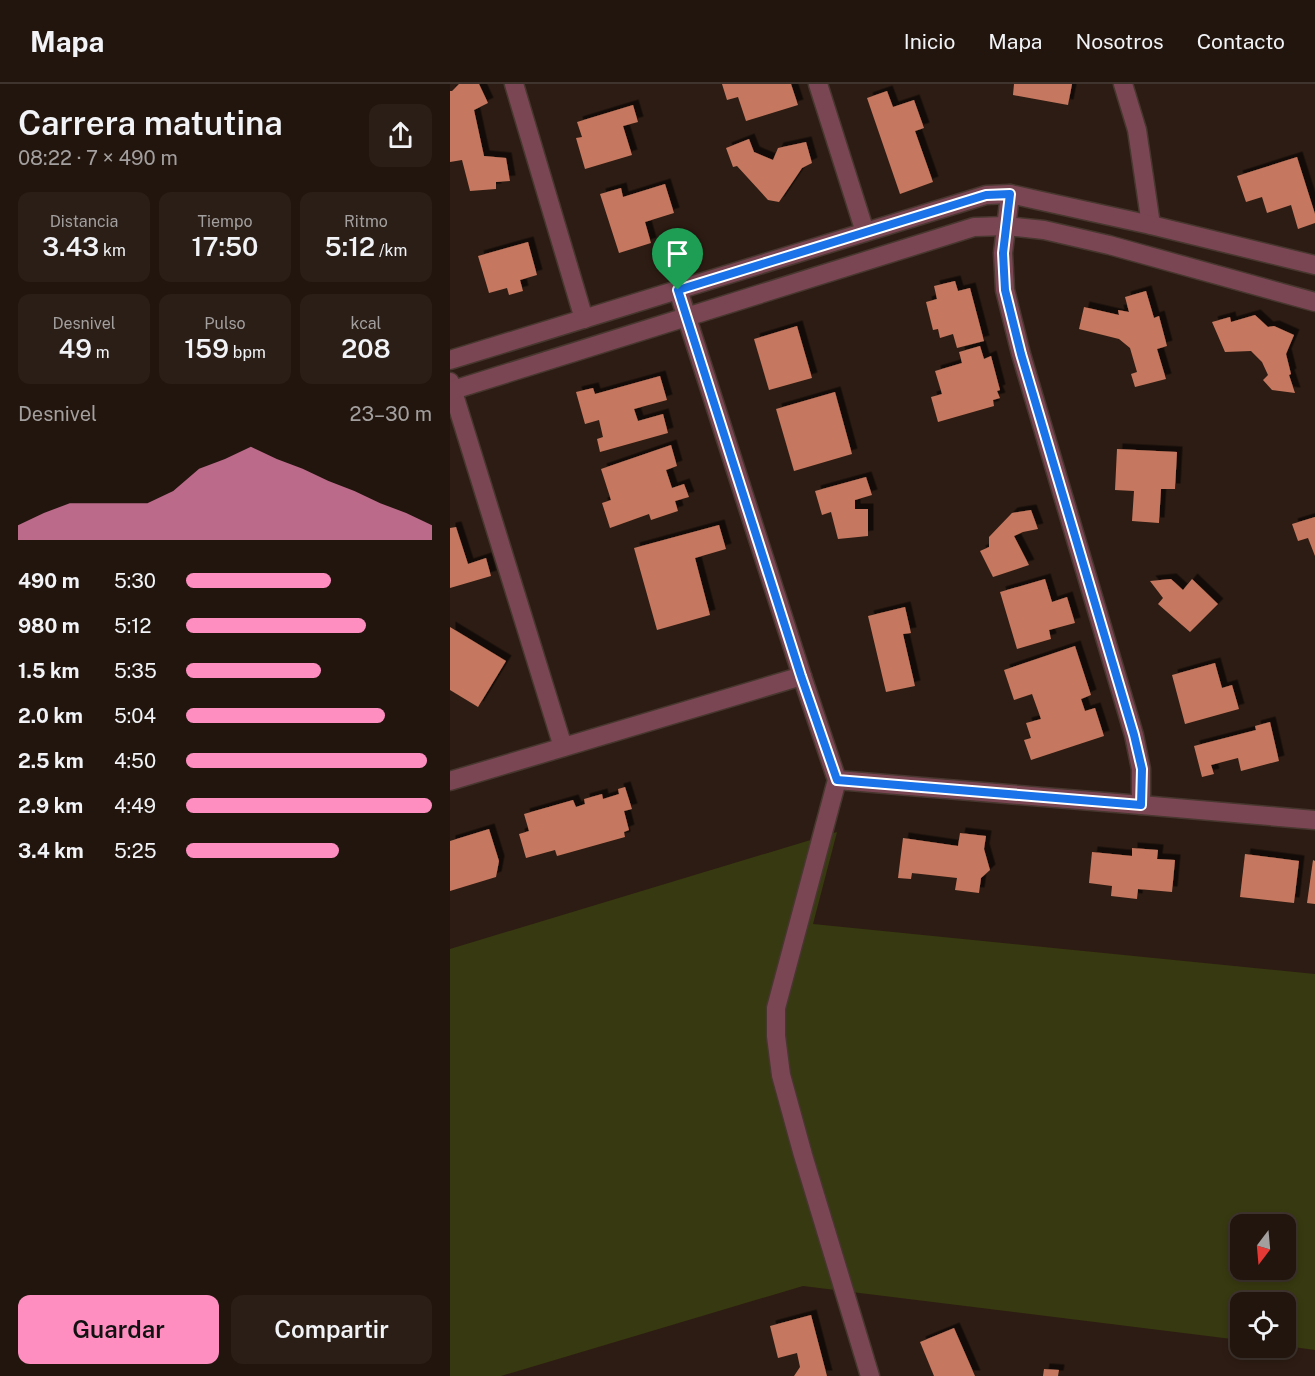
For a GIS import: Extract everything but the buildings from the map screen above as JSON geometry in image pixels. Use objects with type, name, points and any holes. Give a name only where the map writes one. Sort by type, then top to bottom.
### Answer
[{"type":"street","points":[[513,84],[584,318]]},
{"type":"street","points":[[818,84],[865,232]]},
{"type":"street","points":[[1123,84],[1137,130],[1151,225]]},
{"type":"street","points":[[450,360],[986,195],[1010,194],[1315,265]]},
{"type":"street","points":[[1010,194],[1003,253],[1005,290],[1021,354],[1134,735],[1142,769],[1141,805]]},
{"type":"street","points":[[563,747],[451,388],[687,318],[974,227],[1006,226],[1044,230],[1109,245],[1315,302]]},
{"type":"street","points":[[678,290],[801,676],[837,780],[776,1008],[776,1036],[781,1075],[806,1167],[870,1376]]},
{"type":"street","points":[[450,782],[801,676]]},
{"type":"street","points":[[837,780],[1315,820]]},
{"type":"shaded area","points":[[837,832],[813,924],[1315,974],[1315,1350],[1296,1347],[1296,1292],[1230,1292],[1230,1339],[803,1286],[501,1376],[450,1376],[450,949]]},
{"type":"route","points":[[1010,194],[1003,253],[1005,290],[1021,354],[1134,735],[1142,769],[1141,805],[837,780],[801,676],[678,290],[986,195],[1010,194]]}]
